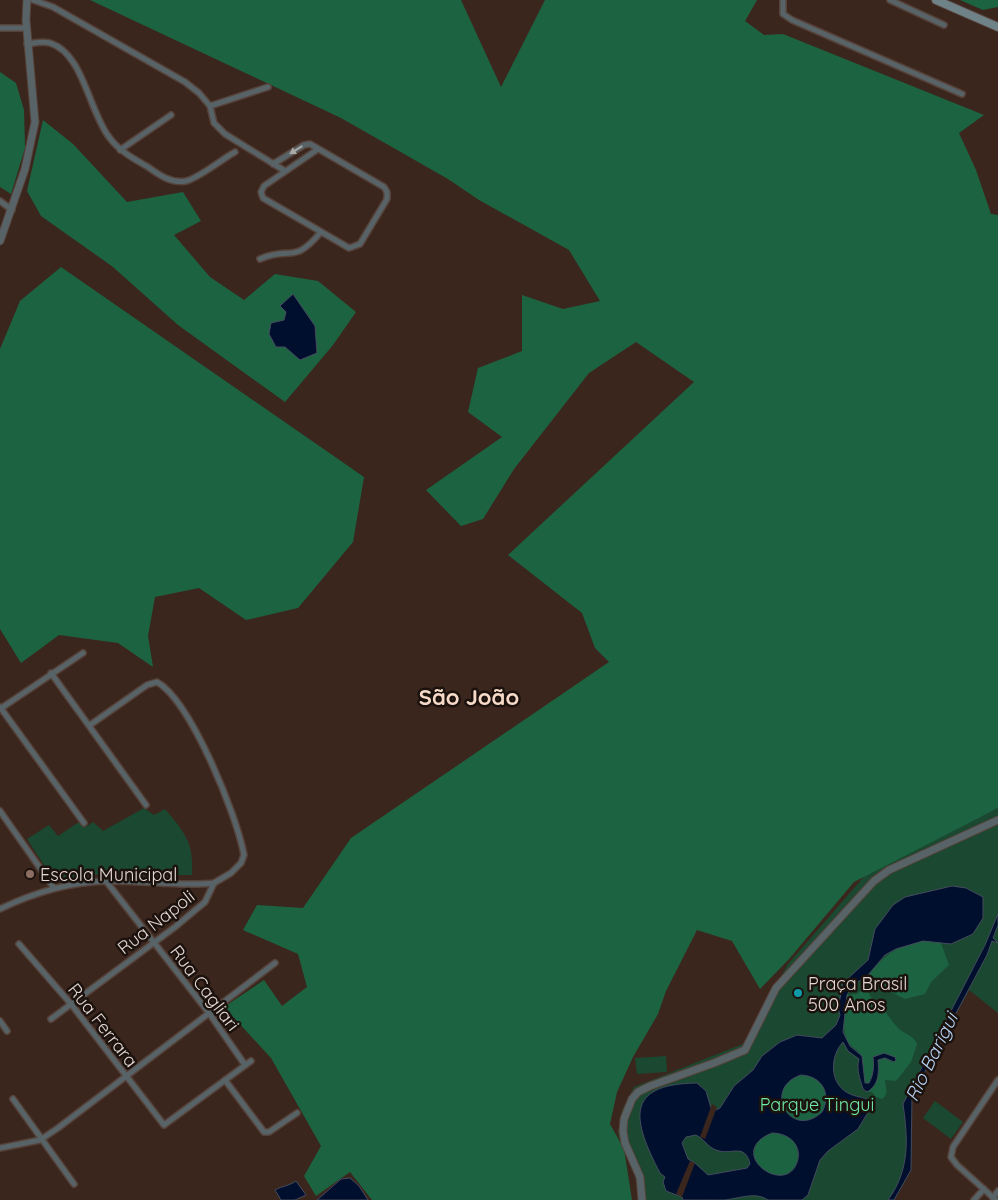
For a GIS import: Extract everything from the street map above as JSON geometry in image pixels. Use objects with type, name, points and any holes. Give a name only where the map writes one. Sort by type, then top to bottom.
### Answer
[{"type":"main road","points":[[936,0],[998,27]]},
{"type":"main road","points":[[968,14],[998,22]]},
{"type":"street","points":[[0,241],[25,169],[35,122],[27,44],[27,0]]},
{"type":"street","points":[[33,0],[53,8],[185,82],[199,92],[210,106],[214,123],[225,134],[285,171]]},
{"type":"street","points":[[783,0],[783,14],[792,20],[962,94]]},
{"type":"street","points":[[890,0],[944,25]]},
{"type":"street","points":[[0,28],[26,28]]},
{"type":"street","points":[[27,44],[50,43],[69,55],[75,64],[97,118],[109,138],[120,150],[161,176],[175,182],[187,181],[235,152]]},
{"type":"street","points":[[210,106],[268,87]]},
{"type":"street","points":[[120,150],[171,115]]},
{"type":"street","points":[[273,164],[304,145],[310,144],[384,187],[387,192],[387,198],[360,244],[349,248],[263,198],[261,192],[264,186],[318,149]]},
{"type":"street","points":[[0,201],[12,210]]},
{"type":"street","points":[[260,259],[270,254],[302,252],[321,232]]},
{"type":"street","points":[[83,653],[0,708],[84,823]]},
{"type":"street","points":[[52,673],[146,805]]},
{"type":"street","name":"Rua Napoli","points":[[51,1019],[205,902],[214,883],[231,873],[241,862],[244,855],[223,788],[189,719],[173,694],[157,682],[147,685],[90,725]]},
{"type":"street","points":[[0,811],[54,888]]},
{"type":"street","points":[[642,1200],[640,1177],[624,1143],[623,1131],[628,1107],[638,1092],[745,1050],[776,988],[874,881],[889,870],[998,820]]},
{"type":"street","points":[[0,909],[21,899],[54,888],[106,881],[214,883]]},
{"type":"street","name":"Rua Cagliari","points":[[106,881],[209,1013],[245,1065]]},
{"type":"street","name":"Rua Ferrara","points":[[19,944],[71,1004],[164,1125],[225,1080]]},
{"type":"street","points":[[0,1148],[40,1140],[73,1118],[126,1075],[275,964]]},
{"type":"street","points":[[0,1022],[7,1031]]},
{"type":"street","points":[[250,1061],[225,1080],[264,1132],[269,1132],[297,1114]]},
{"type":"street","points":[[998,1081],[953,1147],[951,1157],[957,1165],[995,1199],[998,1191]]},
{"type":"street","points":[[13,1100],[40,1140],[74,1184]]},
{"type":"street","points":[[974,1200],[984,1189]]},
{"type":"green space","points":[[90,0],[461,0],[501,87],[545,0],[757,0],[745,21],[764,35],[783,34],[984,115],[959,133],[976,170],[991,214],[998,215],[998,808],[854,882],[789,959],[760,989],[732,941],[697,930],[666,991],[658,1014],[633,1057],[617,1092],[610,1124],[624,1149],[632,1200],[372,1200],[350,1172],[316,1196],[304,1176],[321,1146],[271,1058],[224,1007],[264,980],[282,1006],[307,987],[298,954],[243,930],[257,905],[303,908],[351,838],[609,662],[595,648],[582,613],[508,555],[694,382],[636,342],[589,373],[514,469],[483,519],[461,526],[426,490],[502,437],[468,412],[478,368],[522,351],[522,295],[563,309],[600,301],[569,250],[479,200],[448,179],[341,118]]},
{"type":"green space","points":[[960,0],[998,0],[998,7],[983,10]]},
{"type":"green space","points":[[0,72],[16,83],[24,110],[25,148],[11,194],[0,187]]},
{"type":"green space","points":[[43,120],[73,144],[127,202],[183,192],[201,221],[174,235],[210,277],[244,300],[275,274],[318,281],[356,312],[333,345],[285,402],[178,325],[113,267],[41,216],[27,191]]},
{"type":"green space","points":[[61,267],[364,477],[353,542],[298,608],[246,620],[199,588],[155,597],[148,636],[153,667],[118,643],[59,635],[21,663],[0,629],[0,349],[20,301]]},
{"type":"green space","points":[[144,808],[154,815],[165,809],[178,825],[190,846],[192,875],[89,875],[55,882],[27,839],[49,825],[58,836],[79,822],[86,827],[93,822],[103,831]]},
{"type":"green space","name":"Parque Tingui","points":[[998,808],[998,1013],[969,990],[912,1096],[911,1170],[894,1200],[639,1200],[635,1174],[618,1135],[622,1110],[634,1087],[743,1044],[788,964],[868,872]]},
{"type":"green space","points":[[923,941],[941,943],[949,965],[931,982],[925,994],[905,999],[877,985],[868,975],[891,952]]},
{"type":"green space","points":[[866,987],[870,996],[895,1025],[914,1039],[917,1044],[911,1062],[896,1081],[885,1080],[886,1092],[882,1099],[876,1097],[872,1092],[867,1092],[876,1082],[878,1060],[885,1058],[892,1062],[896,1059],[884,1053],[873,1057],[872,1077],[869,1083],[865,1083],[858,1051],[851,1046],[845,1034],[847,995],[857,994]]},
{"type":"green space","points":[[666,1056],[667,1072],[637,1074],[635,1058]]},
{"type":"green space","points":[[804,1075],[817,1079],[823,1085],[827,1098],[823,1111],[817,1117],[804,1121],[791,1117],[785,1111],[781,1098],[785,1085],[791,1079]]},
{"type":"green space","points":[[935,1101],[963,1122],[951,1139],[923,1118]]},
{"type":"green space","points":[[776,1133],[788,1137],[794,1143],[798,1155],[794,1167],[788,1173],[776,1177],[764,1173],[758,1167],[754,1155],[758,1143],[764,1137]]},
{"type":"water","points":[[293,294],[315,326],[317,353],[300,360],[285,347],[276,347],[269,334],[271,323],[284,320],[286,312],[280,306]]},
{"type":"water","points":[[952,886],[966,888],[983,897],[983,918],[973,934],[951,944],[923,941],[896,949],[885,955],[868,975],[852,986],[847,995],[843,1032],[850,1046],[862,1056],[865,1083],[869,1083],[872,1076],[873,1057],[884,1053],[895,1057],[896,1060],[894,1062],[885,1058],[878,1060],[876,1082],[867,1092],[863,1089],[860,1078],[859,1059],[848,1051],[843,1042],[839,1048],[834,1062],[837,1083],[851,1095],[873,1104],[858,1129],[828,1151],[820,1160],[808,1195],[802,1200],[768,1200],[758,1196],[746,1196],[724,1200],[683,1200],[682,1197],[666,1191],[663,1182],[665,1177],[660,1173],[651,1154],[640,1122],[641,1109],[646,1098],[656,1090],[673,1085],[697,1083],[706,1091],[711,1108],[716,1110],[720,1108],[734,1086],[753,1070],[762,1056],[780,1042],[797,1035],[822,1038],[836,1025],[840,1015],[838,1008],[843,983],[868,960],[875,929],[893,905],[905,897]],"holes":[[[801,1075],[820,1082],[825,1093],[826,1099],[822,1112],[811,1119],[800,1120],[791,1116],[785,1109],[782,1100],[783,1090],[789,1082]],[[772,1133],[777,1133],[795,1143],[798,1159],[792,1170],[783,1175],[773,1174],[763,1169],[756,1161],[754,1151],[758,1142]],[[696,1135],[716,1150],[741,1151],[748,1157],[750,1164],[747,1168],[708,1175],[688,1159],[682,1143],[686,1137]]]},
{"type":"water","name":"Rio Barigui","points":[[998,914],[998,925],[993,938],[998,943],[992,941],[987,955],[912,1096],[911,1170],[894,1200],[888,1200],[900,1177],[906,1154],[903,1104],[985,945]]},
{"type":"water","points":[[350,1178],[359,1186],[368,1200],[317,1200],[341,1179]]},
{"type":"water","points":[[296,1181],[306,1195],[295,1200],[281,1200],[275,1190]]},
{"type":"pier","points":[[712,1104],[717,1107],[705,1139],[700,1137]]},
{"type":"pier","points":[[690,1161],[695,1163],[682,1197],[676,1194]]},
{"type":"place","name":"Escola Municipal","points":[[30,874]]},
{"type":"place","name":"Praça Brasil 500 Anos","points":[[798,993]]},
{"type":"district","name":"São João","points":[[469,697]]}]
